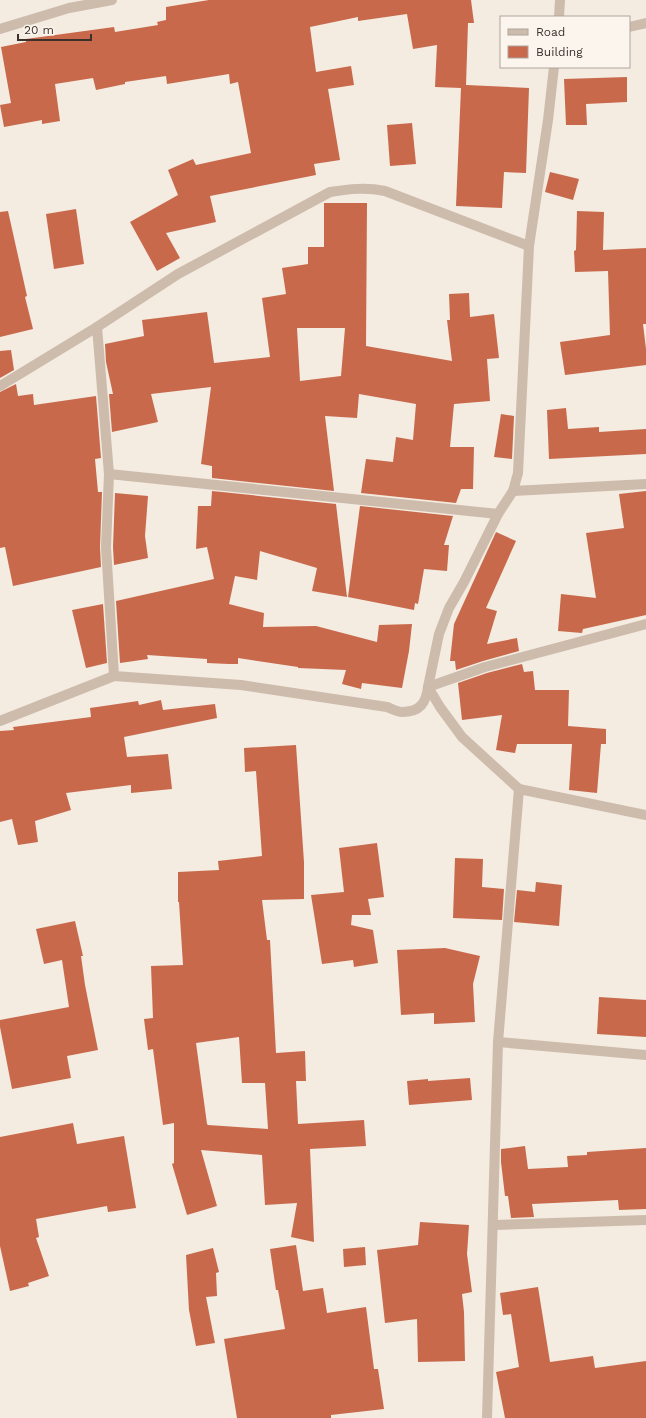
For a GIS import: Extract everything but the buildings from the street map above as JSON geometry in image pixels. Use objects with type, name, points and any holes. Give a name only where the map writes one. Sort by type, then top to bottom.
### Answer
[{"type":"street","points":[[0,29],[69,8],[112,0]]},
{"type":"street","points":[[559,16],[560,0]]},
{"type":"street","points":[[630,27],[646,23]]},
{"type":"street","points":[[0,721],[114,676],[241,685],[387,707],[402,712],[418,708],[427,698],[439,634],[449,608],[464,582],[498,514],[513,490],[518,473],[529,246],[554,68]]},
{"type":"street","points":[[0,386],[97,327],[178,274],[330,192],[357,188],[371,188],[385,191],[529,246]]},
{"type":"street","points":[[97,327],[109,474],[106,547],[114,676]]},
{"type":"street","points":[[109,474],[498,514]]},
{"type":"street","points":[[513,490],[646,484]]},
{"type":"street","points":[[428,687],[485,667],[646,624]]},
{"type":"street","points":[[428,687],[440,708],[462,736],[519,788],[646,815]]},
{"type":"street","points":[[487,1418],[494,1225],[498,1042],[519,788]]},
{"type":"street","points":[[498,1042],[646,1055]]},
{"type":"street","points":[[494,1225],[646,1220]]}]
